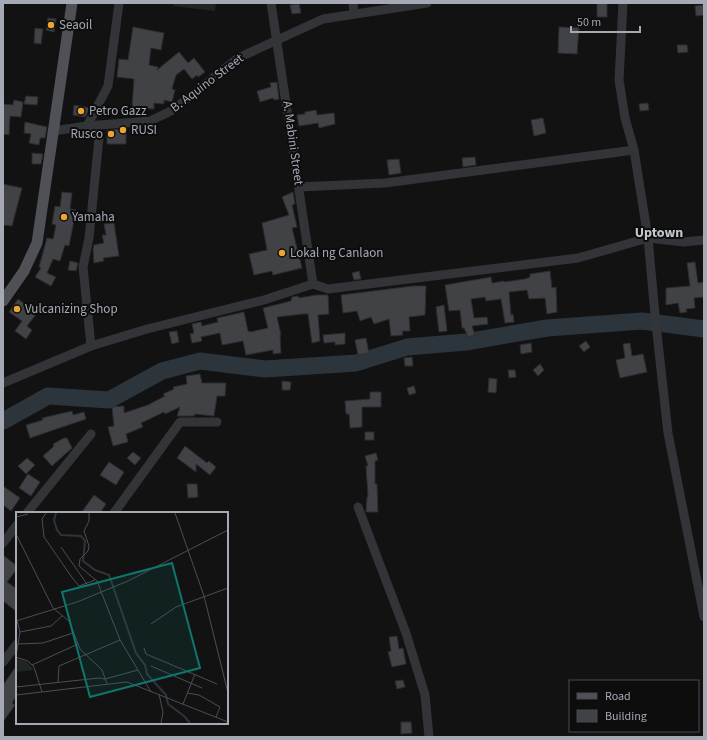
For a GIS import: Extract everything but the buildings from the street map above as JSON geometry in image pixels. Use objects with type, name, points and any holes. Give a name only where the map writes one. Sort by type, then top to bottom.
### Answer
[{"type":"main road","points":[[3,301],[24,270],[37,243],[72,3]]},
{"type":"street","points":[[91,346],[83,267],[88,238],[99,138],[87,126],[108,86],[119,3]]},
{"type":"street","name":"A. Mabini Street","points":[[271,3],[278,40],[312,284]]},
{"type":"street","points":[[353,3],[354,14]]},
{"type":"street","name":"B. Aquino Street","points":[[53,131],[87,126],[150,121],[173,110],[238,58],[323,19],[427,3]]},
{"type":"street","points":[[623,3],[619,80],[625,118],[634,150],[648,238],[656,331],[668,432],[704,618]]},
{"type":"street","points":[[299,187],[385,183],[634,150]]},
{"type":"street","points":[[3,383],[91,346],[147,329],[264,300],[312,284],[328,289],[578,258],[648,238],[684,242],[704,240]]},
{"type":"street","points":[[115,512],[180,422],[217,422]]},
{"type":"street","points":[[28,512],[91,434]]},
{"type":"street","points":[[358,507],[406,633],[425,695],[429,737]]},
{"type":"street","points":[[3,543],[16,526]]},
{"type":"street","points":[[3,662],[16,645]]},
{"type":"shaded area","points":[[174,3],[216,3],[215,11],[173,6]]},
{"type":"waterway","points":[[3,421],[48,396],[109,400],[162,371],[200,361],[265,369],[356,363],[407,347],[466,342],[547,328],[642,321],[704,329]]},
{"type":"place","name":"Seaoil","points":[[51,25]]},
{"type":"place","name":"Petro Gazz","points":[[81,111]]},
{"type":"place","name":"RUSI","points":[[123,130]]},
{"type":"place","name":"Rusco","points":[[111,134]]},
{"type":"place","name":"Yamaha","points":[[64,217]]},
{"type":"place","name":"Lokal ng Canlaon","points":[[282,253]]},
{"type":"place","name":"Vulcanizing Shop","points":[[17,309]]},
{"type":"district","name":"Uptown","points":[[659,233]]}]
